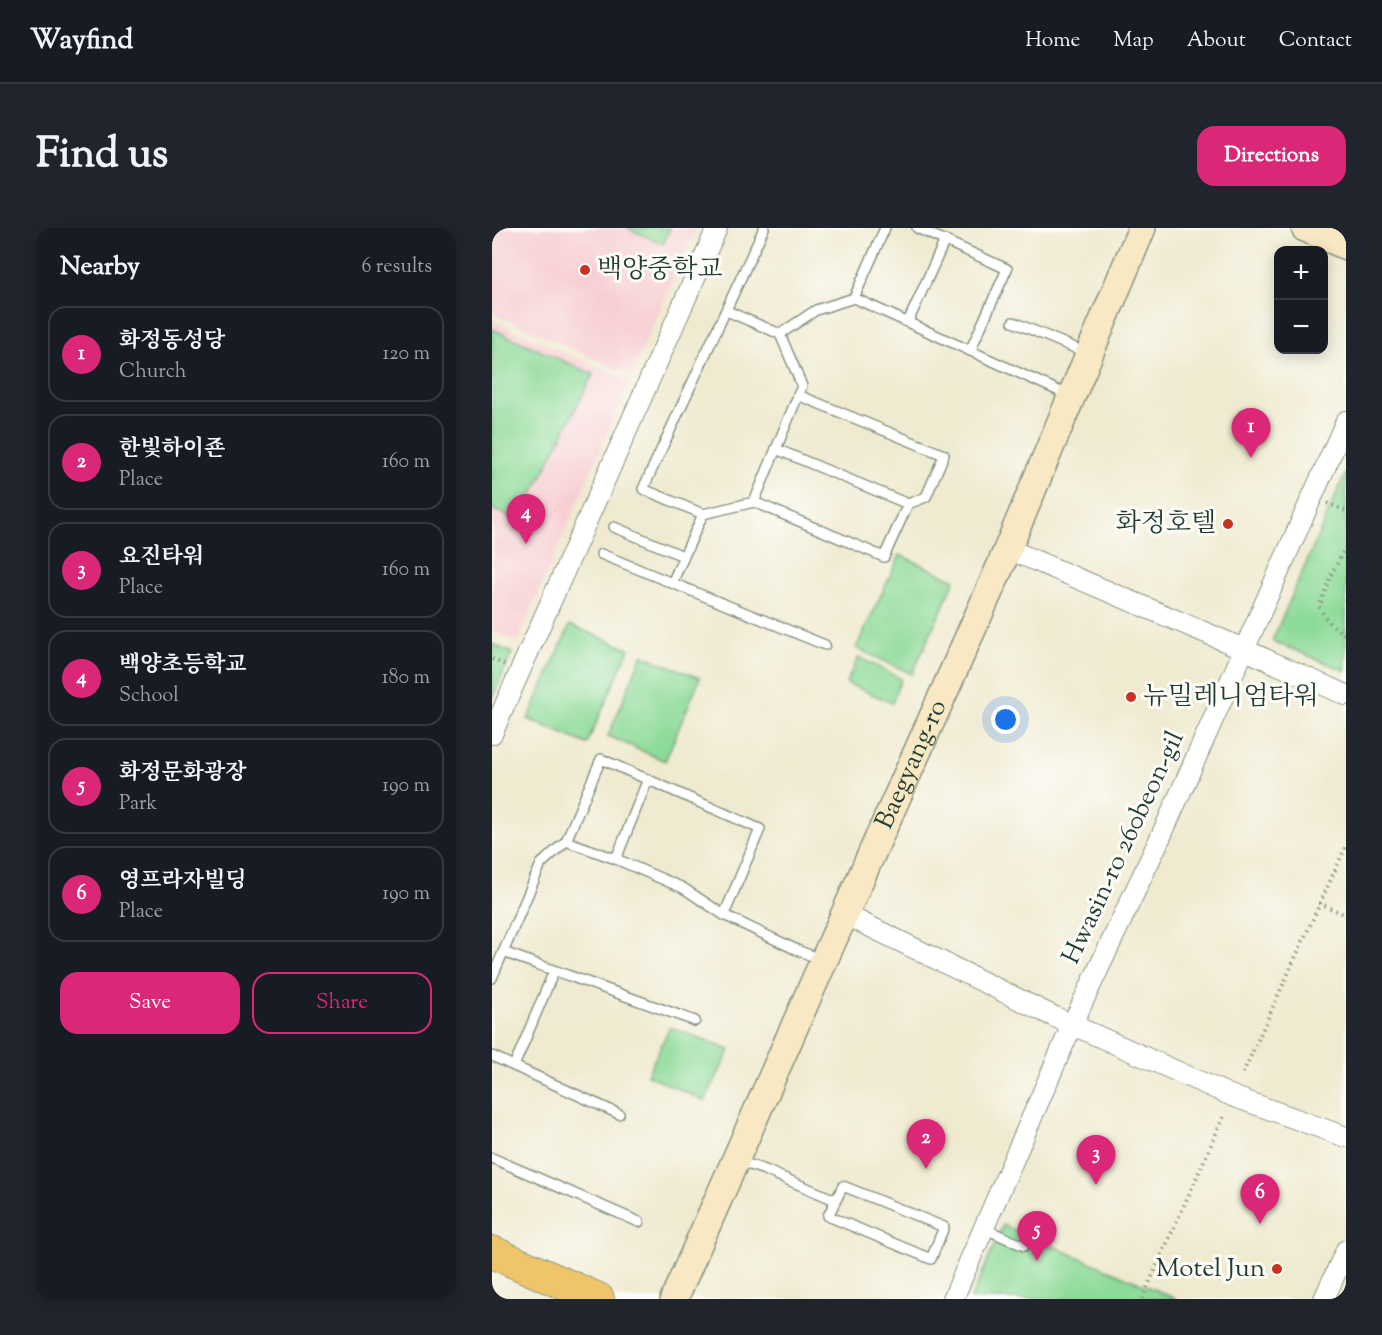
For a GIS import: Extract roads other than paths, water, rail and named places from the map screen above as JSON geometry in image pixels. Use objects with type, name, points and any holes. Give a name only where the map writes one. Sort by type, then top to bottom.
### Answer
[{"type":"main road","points":[[492,1252],[598,1299]]},
{"type":"street","points":[[492,734],[717,228]]},
{"type":"street","name":"Baegyang-ro","points":[[674,1299],[1008,549],[1142,228]]},
{"type":"street","points":[[1305,228],[1346,246]]},
{"type":"street","name":"Hwasin-ro 260beon-gil","points":[[952,1299],[1072,1025],[1162,834],[1346,420]]},
{"type":"street","points":[[1008,549],[1346,694]]},
{"type":"street","points":[[844,914],[1072,1025],[1232,1096],[1346,1137]]},
{"type":"street","points":[[1324,1299],[1346,1250]]},
{"type":"lane","points":[[765,228],[643,489],[703,514],[754,502],[884,557],[908,504]]},
{"type":"lane","points":[[854,298],[885,228]]},
{"type":"lane","points":[[917,228],[1007,269],[970,351]]},
{"type":"lane","points":[[908,322],[945,240]]},
{"type":"lane","points":[[780,334],[816,310],[854,298],[1072,397]]},
{"type":"lane","points":[[726,311],[780,334],[802,386],[754,502]]},
{"type":"lane","points":[[1013,322],[1090,354]]},
{"type":"lane","points":[[776,449],[908,504],[926,497],[944,455],[798,395]]},
{"type":"lane","points":[[672,583],[703,514]]},
{"type":"lane","points":[[614,527],[683,556]]},
{"type":"lane","points":[[601,554],[825,645]]},
{"type":"lane","points":[[492,978],[541,864],[566,841],[601,759],[760,829],[724,915]]},
{"type":"lane","points":[[616,859],[648,779]]},
{"type":"lane","points":[[566,841],[616,859],[683,888],[724,915],[824,961]]},
{"type":"lane","points":[[503,952],[695,1021]]},
{"type":"lane","points":[[514,1066],[554,971]]},
{"type":"lane","points":[[492,1056],[619,1114]]},
{"type":"lane","points":[[492,1158],[639,1222]]},
{"type":"lane","points":[[735,1160],[765,1170],[835,1200]]},
{"type":"lane","points":[[843,1186],[944,1227],[931,1258],[828,1216],[835,1200],[843,1186]]},
{"type":"lane","points":[[983,1228],[1024,1246]]},
{"type":"place","name":"백양중학교","points":[[585,270]]},
{"type":"place","name":"화정동성당","points":[[1251,458]]},
{"type":"place","name":"화정호텔","points":[[1228,524]]},
{"type":"place","name":"백양초등학교","points":[[526,544]]},
{"type":"place","name":"뉴밀레니엄타워","points":[[1131,697]]},
{"type":"place","name":"한빛하이죤","points":[[926,1169]]},
{"type":"place","name":"요진타워","points":[[1096,1185]]},
{"type":"place","name":"영프라자빌딩","points":[[1260,1224]]},
{"type":"place","name":"화정문화광장","points":[[1037,1261]]},
{"type":"place","name":"Motel Jun","points":[[1277,1269]]}]
